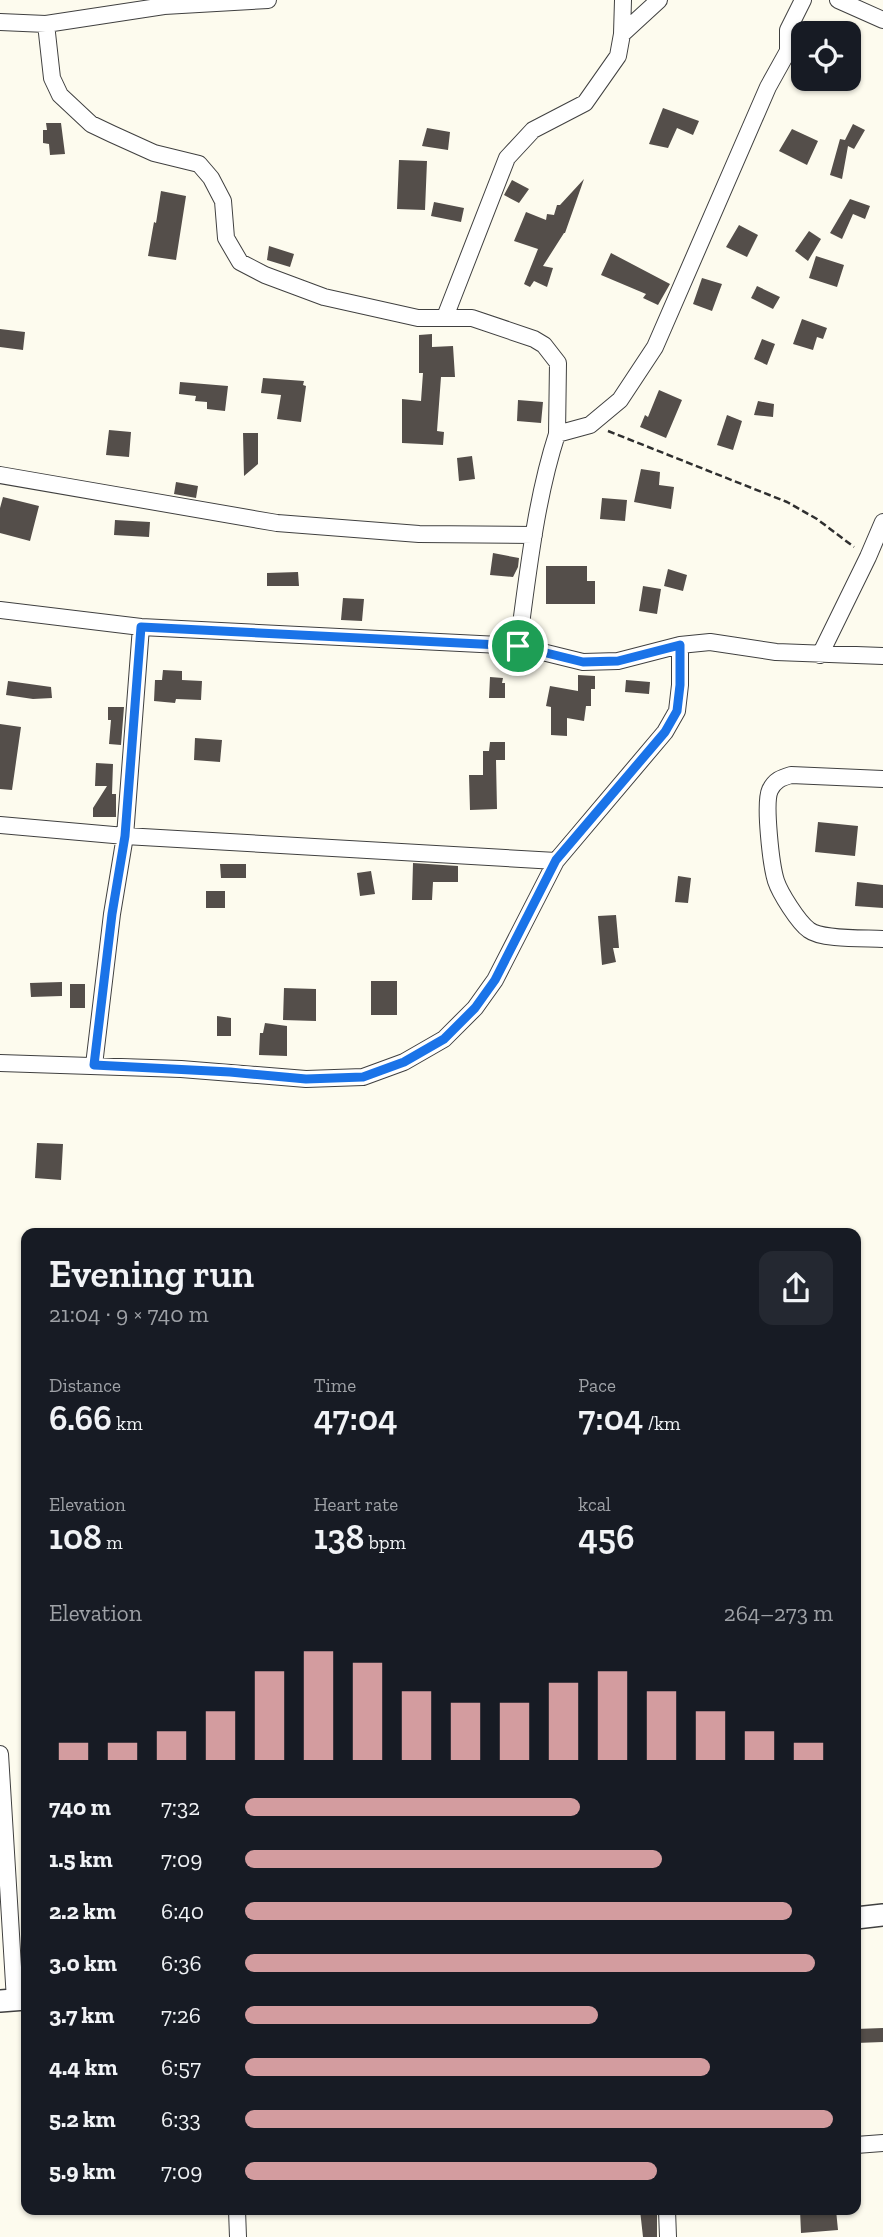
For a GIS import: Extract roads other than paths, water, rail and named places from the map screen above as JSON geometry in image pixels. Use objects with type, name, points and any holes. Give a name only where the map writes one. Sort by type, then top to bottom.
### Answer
[{"type":"street","points":[[0,22],[46,24],[164,6],[268,0]]},
{"type":"street","points":[[445,317],[507,158],[533,130],[585,103],[618,56],[623,0]]},
{"type":"street","points":[[622,34],[659,0]]},
{"type":"street","points":[[557,435],[590,425],[620,400],[655,348],[768,87],[788,51],[788,30],[803,0]]},
{"type":"street","points":[[838,0],[883,20]]},
{"type":"street","points":[[46,24],[52,78],[60,95],[92,124],[112,134],[154,153],[199,164],[211,178],[223,201],[226,238],[240,262],[265,275],[324,297],[418,318],[472,318],[534,339],[544,345],[558,363],[557,435],[550,454],[534,535],[518,646]]},
{"type":"street","points":[[0,475],[277,523],[419,534],[534,535]]},
{"type":"street","points":[[820,654],[883,522]]},
{"type":"street","points":[[0,610],[141,627],[518,646],[583,662],[618,661],[680,645],[710,642],[776,652],[883,656]]},
{"type":"street","points":[[94,1065],[112,914],[125,836],[141,627]]},
{"type":"street","points":[[0,1063],[230,1072],[306,1079],[363,1077],[404,1062],[444,1039],[475,1008],[495,980],[556,860],[638,765],[671,722],[677,711],[680,645]]},
{"type":"street","points":[[883,779],[791,775],[778,779],[769,791],[767,808],[776,881],[797,917],[810,931],[827,935],[883,939]]},
{"type":"street","points":[[0,825],[125,836],[556,860]]},
{"type":"street","points":[[0,1754],[2,1827],[14,2000]]},
{"type":"street","points":[[861,1917],[883,1915]]},
{"type":"street","points":[[861,2145],[883,2143]]},
{"type":"street","points":[[237,2215],[238,2237]]},
{"type":"street","points":[[667,2215],[668,2237]]}]
